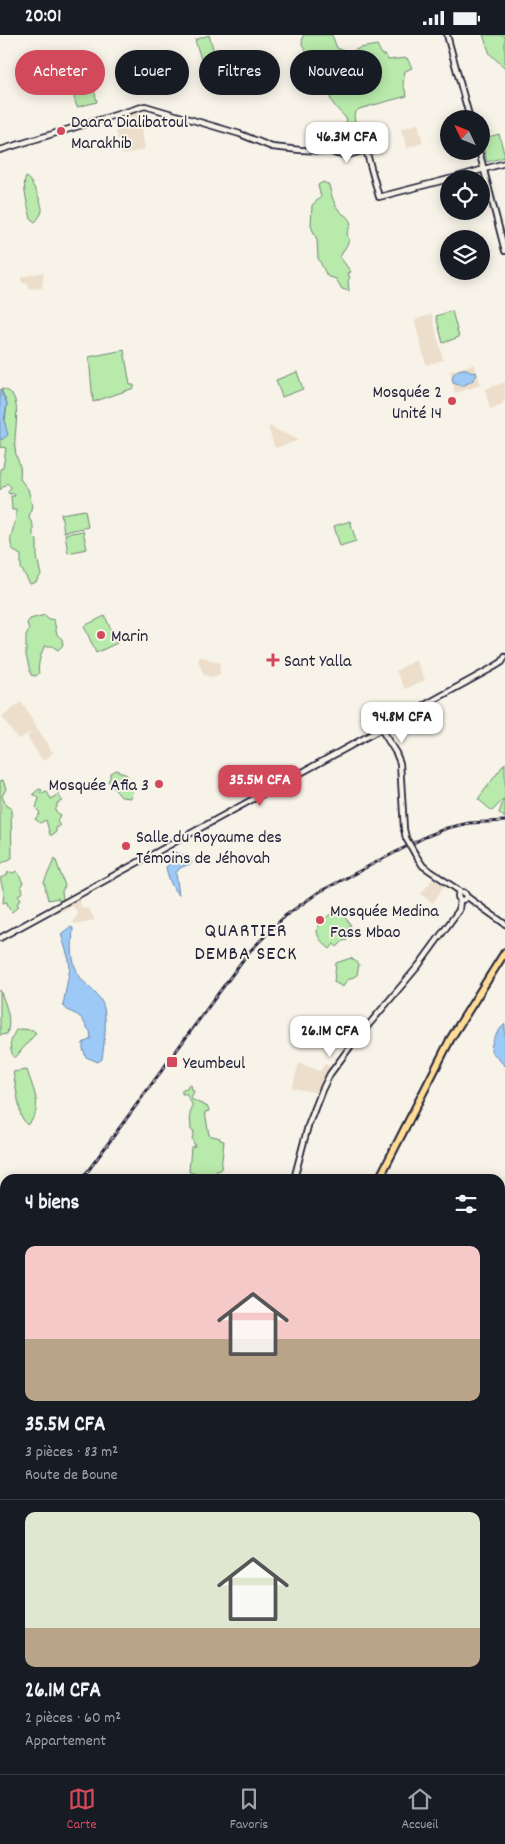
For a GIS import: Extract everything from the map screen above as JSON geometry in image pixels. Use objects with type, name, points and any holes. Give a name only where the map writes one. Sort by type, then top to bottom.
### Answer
[{"type":"highway","points":[[383,1174],[451,1038],[505,952]]},
{"type":"highway","points":[[383,1174],[439,1068],[505,957]]},
{"type":"street","points":[[447,35],[468,110]]},
{"type":"street","points":[[0,150],[145,106],[240,134],[272,147],[330,151],[348,155],[366,150],[380,197],[440,181]]},
{"type":"street","points":[[482,160],[505,251]]},
{"type":"street","points":[[480,170],[505,163]]},
{"type":"street","points":[[0,938],[494,667],[505,657]]},
{"type":"street","points":[[381,729],[399,759],[404,829],[414,854],[423,866],[453,888],[461,897],[472,901],[505,924]]},
{"type":"street","points":[[295,1174],[308,1126],[330,1074],[348,1049],[419,965],[459,910],[461,897]]},
{"type":"shaded area","points":[[139,110],[145,149],[123,155],[112,119]]},
{"type":"shaded area","points":[[418,124],[423,143],[407,148],[401,129]]},
{"type":"shaded area","points":[[44,272],[42,288],[28,289],[28,283],[22,283],[21,277]]},
{"type":"shaded area","points":[[432,314],[443,360],[426,365],[415,322],[417,319]]},
{"type":"shaded area","points":[[474,364],[481,385],[455,393],[450,371]]},
{"type":"shaded area","points":[[505,382],[505,400],[501,405],[490,409],[485,389]]},
{"type":"shaded area","points":[[268,426],[297,439],[297,441],[276,448]]},
{"type":"shaded area","points":[[200,656],[220,663],[220,674],[213,677],[204,675],[198,660]]},
{"type":"shaded area","points":[[416,660],[425,680],[405,689],[396,671]]},
{"type":"shaded area","points":[[21,702],[53,753],[43,761],[27,737],[30,733],[18,739],[2,717]]},
{"type":"shaded area","points":[[432,880],[444,886],[433,903],[421,894]]},
{"type":"shaded area","points":[[77,897],[82,908],[89,909],[95,920],[74,924],[73,921],[78,914],[73,906],[57,913],[54,910]]},
{"type":"shaded area","points":[[299,1063],[320,1071],[325,1064],[332,1069],[319,1093],[292,1088]]},
{"type":"green space","points":[[209,35],[214,50],[199,50],[199,53],[195,40]]},
{"type":"green space","points":[[303,35],[332,35],[337,48],[342,50],[305,50],[302,45]]},
{"type":"green space","points":[[483,35],[505,35],[505,68],[490,54]]},
{"type":"green space","points":[[377,45],[380,50],[356,50],[360,48]]},
{"type":"green space","points":[[382,55],[386,55],[388,60],[407,58],[412,68],[405,71],[403,84],[407,96],[359,109],[354,114],[355,122],[347,136],[343,134],[347,119],[329,95],[382,95]]},
{"type":"green space","points":[[73,95],[95,95],[97,102],[77,107]]},
{"type":"green space","points":[[499,134],[505,157],[487,162],[486,160],[490,160],[490,136]]},
{"type":"green space","points":[[26,177],[34,187],[42,208],[41,214],[35,222],[31,219],[26,197],[24,186]]},
{"type":"green space","points":[[323,182],[329,185],[336,206],[348,218],[351,224],[347,233],[349,241],[340,257],[351,272],[348,273],[350,278],[348,280],[349,291],[342,289],[336,279],[327,276],[318,258],[317,240],[311,226],[312,205],[321,197],[318,185]]},
{"type":"green space","points":[[452,311],[459,337],[443,343],[436,316]]},
{"type":"green space","points":[[124,350],[130,385],[134,385],[134,388],[93,402],[89,357]]},
{"type":"green space","points":[[297,372],[303,389],[282,397],[276,380]]},
{"type":"green space","points":[[1,389],[9,391],[16,404],[15,451],[20,469],[20,479],[28,489],[32,505],[29,518],[33,525],[33,536],[37,540],[37,557],[41,575],[36,582],[30,584],[21,568],[21,555],[12,547],[11,536],[16,510],[12,510],[11,496],[15,496],[14,493],[9,494],[8,492],[11,487],[7,483],[0,490],[0,469],[3,468],[6,448],[0,447],[0,439],[3,439],[7,404]]},
{"type":"green space","points":[[85,510],[88,527],[64,532],[61,514]]},
{"type":"green space","points":[[350,521],[356,541],[340,546],[334,526]]},
{"type":"green space","points":[[83,531],[87,549],[68,553],[65,534]]},
{"type":"green space","points":[[45,615],[49,619],[54,620],[57,635],[62,639],[63,645],[58,650],[52,646],[45,646],[40,659],[39,673],[36,676],[31,675],[26,655],[26,635],[29,629],[27,623],[30,619]]},
{"type":"green space","name":"Marin","points":[[105,616],[117,643],[96,653],[84,626]]},
{"type":"green space","points":[[505,763],[505,818],[499,813],[504,799],[492,811],[478,799]]},
{"type":"green space","points":[[116,770],[127,775],[132,791],[131,798],[121,797],[108,781],[110,773]]},
{"type":"green space","points":[[3,780],[6,789],[2,796],[6,806],[11,808],[12,858],[0,864],[0,781]]},
{"type":"green space","points":[[39,789],[42,790],[41,794],[47,792],[51,799],[58,794],[62,801],[57,803],[55,810],[60,815],[57,821],[60,826],[56,828],[56,832],[52,835],[50,835],[46,820],[40,823],[35,819],[40,813],[36,808],[39,798],[33,794]]},
{"type":"green space","points":[[55,858],[65,886],[62,891],[63,901],[60,902],[58,898],[48,900],[44,882]]},
{"type":"green space","points":[[17,871],[23,883],[21,885],[23,892],[18,895],[21,899],[17,904],[19,906],[12,912],[7,902],[3,903],[4,893],[0,878],[8,875],[7,873]]},
{"type":"green space","points":[[338,909],[351,925],[347,928],[349,932],[353,929],[355,932],[346,941],[344,940],[337,947],[334,944],[330,949],[319,937],[318,927]]},
{"type":"green space","points":[[351,958],[359,964],[357,975],[346,981],[343,987],[334,982],[336,963]]},
{"type":"green space","points":[[0,990],[8,1012],[9,1023],[7,1034],[0,1035]]},
{"type":"green space","points":[[16,1030],[33,1030],[36,1033],[15,1058],[11,1051],[11,1044]]},
{"type":"green space","points":[[27,1070],[36,1099],[36,1106],[32,1119],[27,1125],[21,1116],[13,1072]]},
{"type":"green space","points":[[188,1085],[191,1085],[194,1091],[191,1099],[208,1107],[209,1111],[205,1112],[209,1135],[224,1141],[221,1170],[216,1171],[216,1174],[195,1174],[189,1172],[191,1147],[195,1146],[192,1139],[194,1131],[191,1130],[190,1113],[192,1104],[186,1094],[182,1094],[182,1090],[187,1089]]},
{"type":"water","points":[[467,369],[472,373],[476,372],[477,375],[472,381],[462,386],[453,383],[452,378],[455,372]]},
{"type":"water","points":[[0,389],[7,404],[4,420],[8,435],[3,439],[0,439]]},
{"type":"water","points":[[174,852],[188,855],[192,863],[180,868],[176,873],[179,895],[173,887],[166,867],[171,862],[170,854]]},
{"type":"water","points":[[70,927],[73,928],[72,953],[77,971],[83,981],[100,999],[104,1008],[104,1047],[102,1059],[98,1062],[86,1057],[83,1049],[83,1043],[91,1039],[90,1031],[78,1015],[66,1009],[63,1005],[70,968],[61,934]]},
{"type":"water","points":[[505,1024],[505,1066],[491,1051],[495,1036]]},
{"type":"railway","points":[[86,1174],[248,953],[285,916],[319,892],[425,837],[447,828],[469,823],[505,821]]},
{"type":"place","name":"Daara Dialibatoul Marakhib","points":[[61,131]]},
{"type":"place","name":"Mosquée 2 Unité 14","points":[[452,401]]},
{"type":"place","name":"Marin","points":[[101,635]]},
{"type":"place","name":"Sant Yalla","points":[[273,660]]},
{"type":"place","name":"Mosquée Afia 3","points":[[159,784]]},
{"type":"place","name":"Salle du Royaume des Témoins de Jéhovah","points":[[126,846]]},
{"type":"place","name":"Mosquée Medina Fass Mbao","points":[[320,920]]},
{"type":"place","name":"Yeumbeul","points":[[172,1062]]},
{"type":"district","name":"QUARTIER DEMBA SECK","points":[[246,940]]}]
